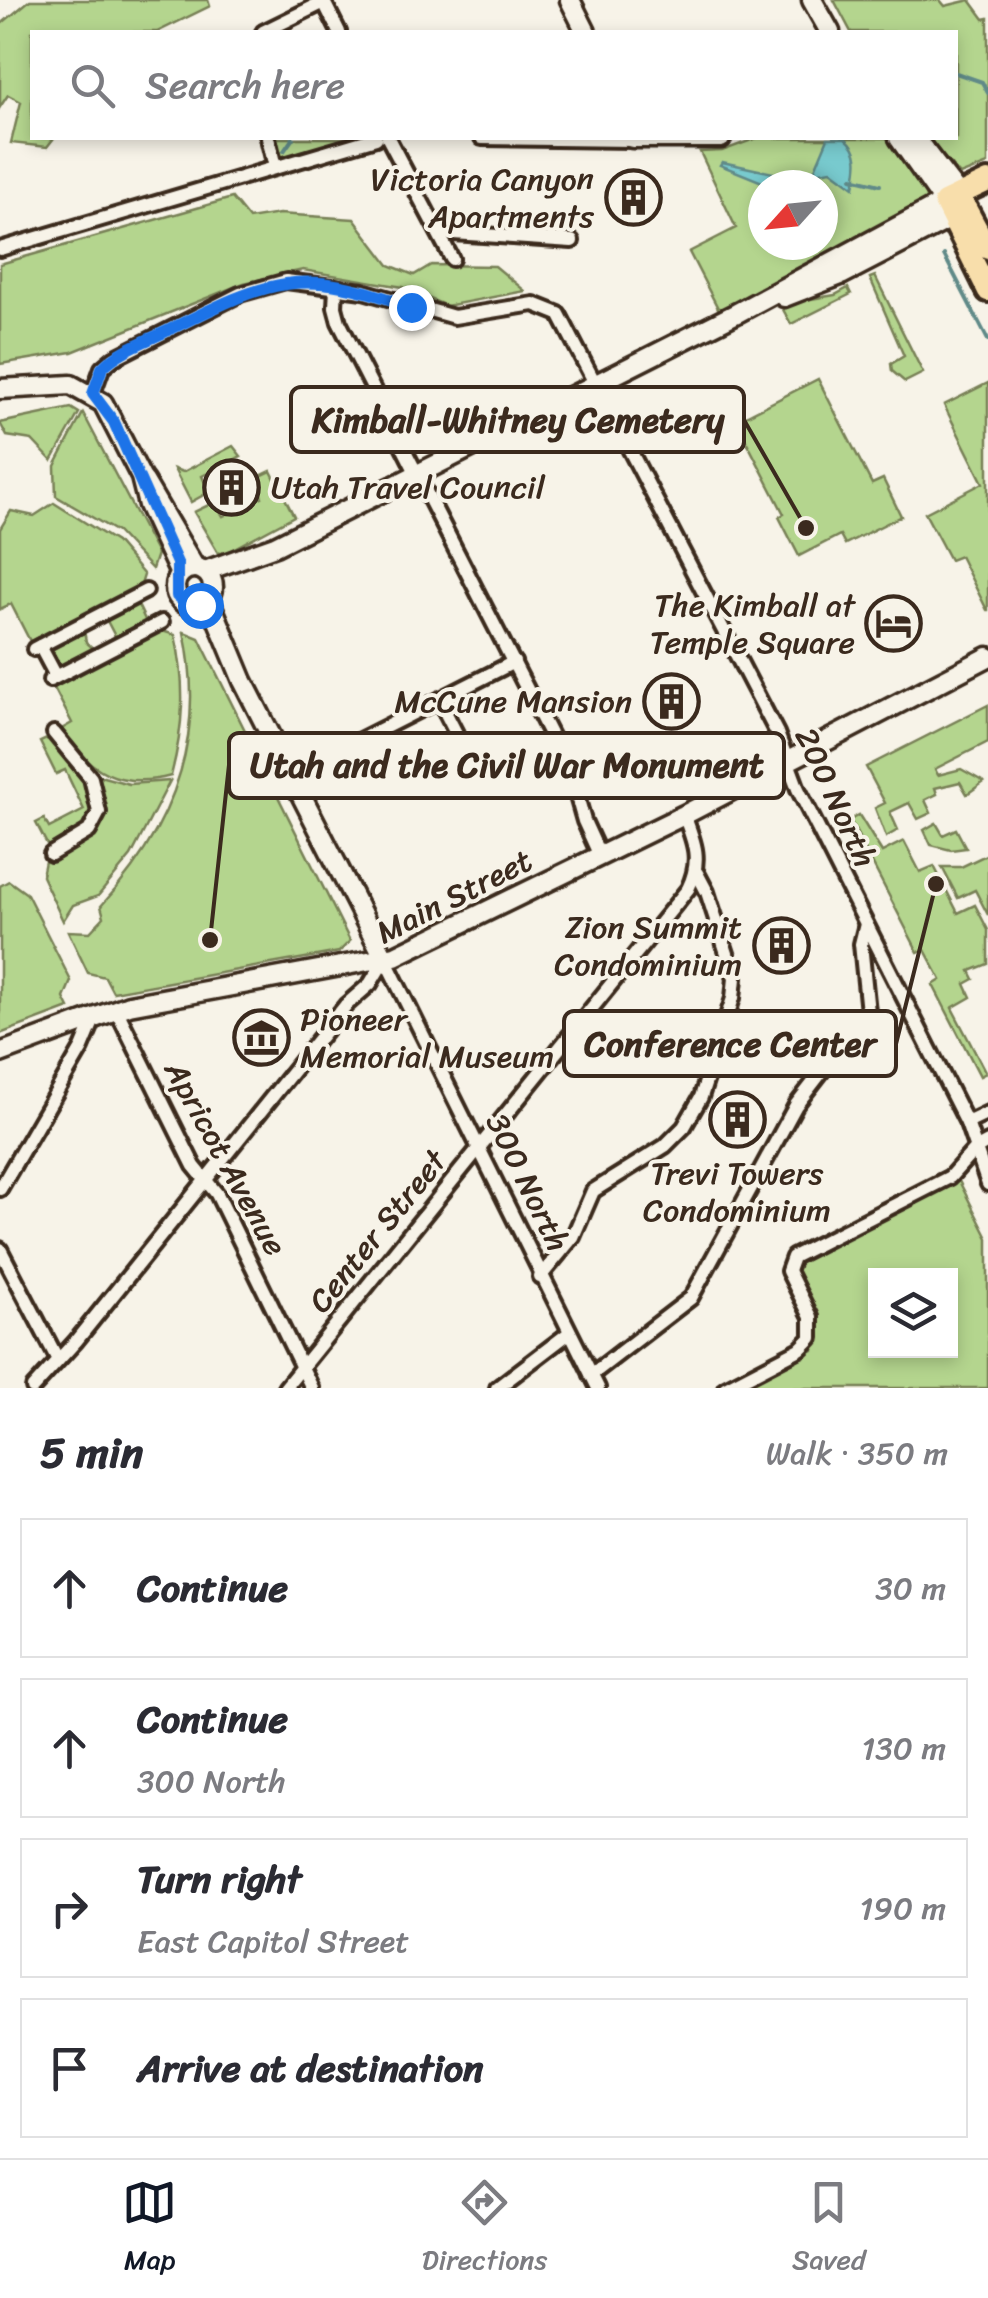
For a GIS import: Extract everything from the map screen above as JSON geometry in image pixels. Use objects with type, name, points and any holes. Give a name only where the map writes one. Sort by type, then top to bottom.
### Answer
[{"type":"main road","points":[[570,0],[585,30]]},
{"type":"main road","points":[[812,0],[829,30]]},
{"type":"main road","points":[[901,140],[988,249]]},
{"type":"main road","points":[[916,140],[955,207],[988,291]]},
{"type":"main road","points":[[199,584],[736,313],[828,281],[955,207],[988,181]]},
{"type":"main road","points":[[955,207],[988,199]]},
{"type":"main road","points":[[0,389],[23,391],[66,385],[93,394]]},
{"type":"main road","points":[[0,400],[23,391]]},
{"type":"main road","name":"300 North","points":[[93,394],[103,403],[141,477],[148,505],[199,584],[243,682],[385,960]]},
{"type":"main road","name":"Main Street","points":[[385,960],[684,815],[988,657]]},
{"type":"main road","points":[[0,1053],[116,1010],[385,960]]},
{"type":"street","points":[[266,30],[323,1],[338,30]]},
{"type":"street","points":[[268,140],[275,167]]},
{"type":"street","points":[[0,249],[369,140]]},
{"type":"street","points":[[389,140],[452,259]]},
{"type":"street","points":[[438,232],[572,241]]},
{"type":"street","points":[[93,394],[108,361],[240,294],[286,281],[336,287],[334,308],[340,322],[571,775],[600,856]]},
{"type":"street","name":"200 North","points":[[336,287],[454,317],[547,306],[568,326],[777,733],[866,923],[967,1123],[988,1184]]},
{"type":"street","points":[[146,592],[37,648],[53,678],[162,622]]},
{"type":"street","points":[[291,775],[514,662]]},
{"type":"street","points":[[438,700],[484,788]]},
{"type":"street","points":[[51,854],[90,831],[99,812],[92,778],[54,733]]},
{"type":"street","points":[[540,1277],[572,1237],[592,1191],[665,1146],[684,1126],[702,1096],[733,998],[734,978],[697,872],[695,844],[684,815]]},
{"type":"street","name":"Center Street","points":[[284,1388],[688,889],[697,872]]},
{"type":"street","points":[[594,1382],[691,1298],[796,1106],[868,1012],[861,944],[866,923]]},
{"type":"street","name":"300 North","points":[[385,960],[594,1382]]},
{"type":"street","name":"Main Street","points":[[32,1388],[207,1181],[385,960]]},
{"type":"street","name":"Apricot Avenue","points":[[116,1010],[312,1388]]},
{"type":"street","points":[[0,1188],[84,1044],[95,1017]]},
{"type":"street","points":[[967,1123],[988,1112]]},
{"type":"street","points":[[724,1388],[800,1349],[811,1338],[814,1324],[788,1271],[793,1256],[950,1177],[974,1149],[988,1142]]},
{"type":"street","points":[[0,1249],[58,1360]]},
{"type":"street","points":[[498,1388],[569,1333]]},
{"type":"green space","points":[[30,0],[208,0],[210,6],[161,30],[30,30],[30,140],[52,140],[47,147],[11,143],[21,102],[8,95],[0,107],[0,25]]},
{"type":"green space","points":[[834,0],[940,0],[945,6],[970,0],[984,19],[988,18],[988,164],[960,175],[929,140],[958,140],[958,30],[850,30]]},
{"type":"green space","points":[[276,140],[343,140],[282,157]]},
{"type":"green space","points":[[752,140],[892,140],[921,175],[926,198],[919,207],[838,250],[838,170],[748,170],[748,260],[819,260],[720,312],[689,252],[736,228],[700,152],[722,151]]},
{"type":"green space","points":[[232,198],[249,219],[279,214],[354,219],[389,265],[414,275],[431,265],[495,266],[525,291],[446,306],[403,287],[303,270],[244,283],[72,352],[0,364],[0,264]]},
{"type":"green space","points":[[875,276],[923,373],[905,382],[892,371],[891,364],[904,356],[870,278]]},
{"type":"green space","points":[[848,288],[851,294],[791,324],[780,304],[835,295]]},
{"type":"green space","points":[[818,379],[872,484],[883,479],[901,516],[845,544],[840,535],[799,556],[779,517],[784,514],[736,421]]},
{"type":"green space","points":[[988,383],[987,610],[960,556],[950,560],[925,513],[983,483],[944,405]]},
{"type":"green space","points":[[71,408],[79,413],[52,461],[32,440],[7,436],[0,423]]},
{"type":"green space","points":[[83,413],[157,554],[152,569],[117,532],[56,496],[55,466]]},
{"type":"green space","points":[[233,446],[241,456],[202,476],[209,492],[191,502],[174,469],[183,472]]},
{"type":"green space","points":[[271,471],[294,516],[225,553],[218,553],[194,512],[215,502],[223,516],[262,497],[254,479]]},
{"type":"green space","points":[[54,503],[116,542],[144,575],[140,588],[32,645],[11,604],[0,609],[0,529],[11,511],[34,516]]},
{"type":"green space","points":[[137,603],[147,624],[117,640],[106,619]]},
{"type":"green space","points":[[84,630],[86,642],[95,650],[57,670],[47,649]]},
{"type":"green space","points":[[159,630],[175,635],[181,671],[181,722],[171,776],[152,780],[121,778],[94,766],[58,731],[72,723],[52,684]]},
{"type":"green space","points":[[184,632],[199,638],[350,941],[339,952],[113,992],[105,977],[88,973],[68,931],[90,932],[104,917],[101,906],[148,845],[178,780],[191,709]]},
{"type":"green space","points":[[988,705],[988,742],[935,769],[938,775],[961,769],[984,782],[967,794],[960,782],[935,788],[937,794],[925,800],[931,813],[918,819],[909,803],[890,812],[898,830],[886,837],[875,808],[885,803],[866,767]]},
{"type":"green space","points":[[51,737],[89,789],[93,814],[90,828],[49,848],[36,823],[44,819],[49,828],[84,810],[65,770],[56,774],[40,742]]},
{"type":"green space","points":[[96,775],[129,784],[170,781],[131,856],[98,896],[73,905],[63,921],[42,876],[45,861],[97,830],[104,803]]},
{"type":"green space","points":[[859,815],[882,852],[904,841],[920,872],[934,866],[958,913],[975,905],[988,930],[988,964],[970,971],[974,979],[965,984],[971,997],[952,1008],[986,1073],[980,1076],[933,985],[941,980],[925,950],[918,952],[850,820]]},
{"type":"green space","points":[[936,823],[943,835],[956,829],[966,848],[951,850],[931,845],[924,830]]},
{"type":"green space","points":[[988,854],[988,915],[975,890],[958,898],[942,867],[961,867]]},
{"type":"green space","points":[[9,881],[27,894],[71,981],[64,998],[69,1008],[0,1034],[0,886]]},
{"type":"green space","points":[[959,1181],[988,1238],[988,1388],[741,1388],[813,1350],[819,1324],[797,1273],[799,1262]]},
{"type":"water","points":[[827,140],[847,140],[854,148],[854,187],[838,175],[838,170],[814,170]]},
{"type":"water","points":[[722,162],[759,170],[748,170],[748,176],[720,165]]},
{"type":"waterway","points":[[958,74],[982,82],[988,93]]},
{"type":"waterway","points":[[284,151],[292,140]]},
{"type":"waterway","points":[[852,178],[880,185]]},
{"type":"waterway","points":[[944,255],[988,340]]},
{"type":"place","name":"Victoria Canyon Apartments","points":[[633,197]]},
{"type":"place","name":"Utah Travel Council","points":[[232,487]]},
{"type":"place","name":"Kimball-Whitney Cemetery","points":[[806,528]]},
{"type":"place","name":"The Kimball at Temple Square","points":[[894,623]]},
{"type":"place","name":"McCune Mansion","points":[[671,701]]},
{"type":"place","name":"Conference Center","points":[[936,884]]},
{"type":"place","name":"Utah and the Civil War Monument","points":[[210,940]]},
{"type":"place","name":"Zion Summit Condominium","points":[[781,945]]},
{"type":"place","name":"Pioneer Memorial Museum","points":[[261,1037]]},
{"type":"place","name":"Trevi Towers Condominium","points":[[737,1119]]},
{"type":"route","points":[[200,605],[188,605],[177,596],[175,584],[180,574],[170,546],[148,505],[141,477],[114,422],[93,394],[102,368],[108,361],[240,294],[286,281],[363,291],[411,307]]}]
